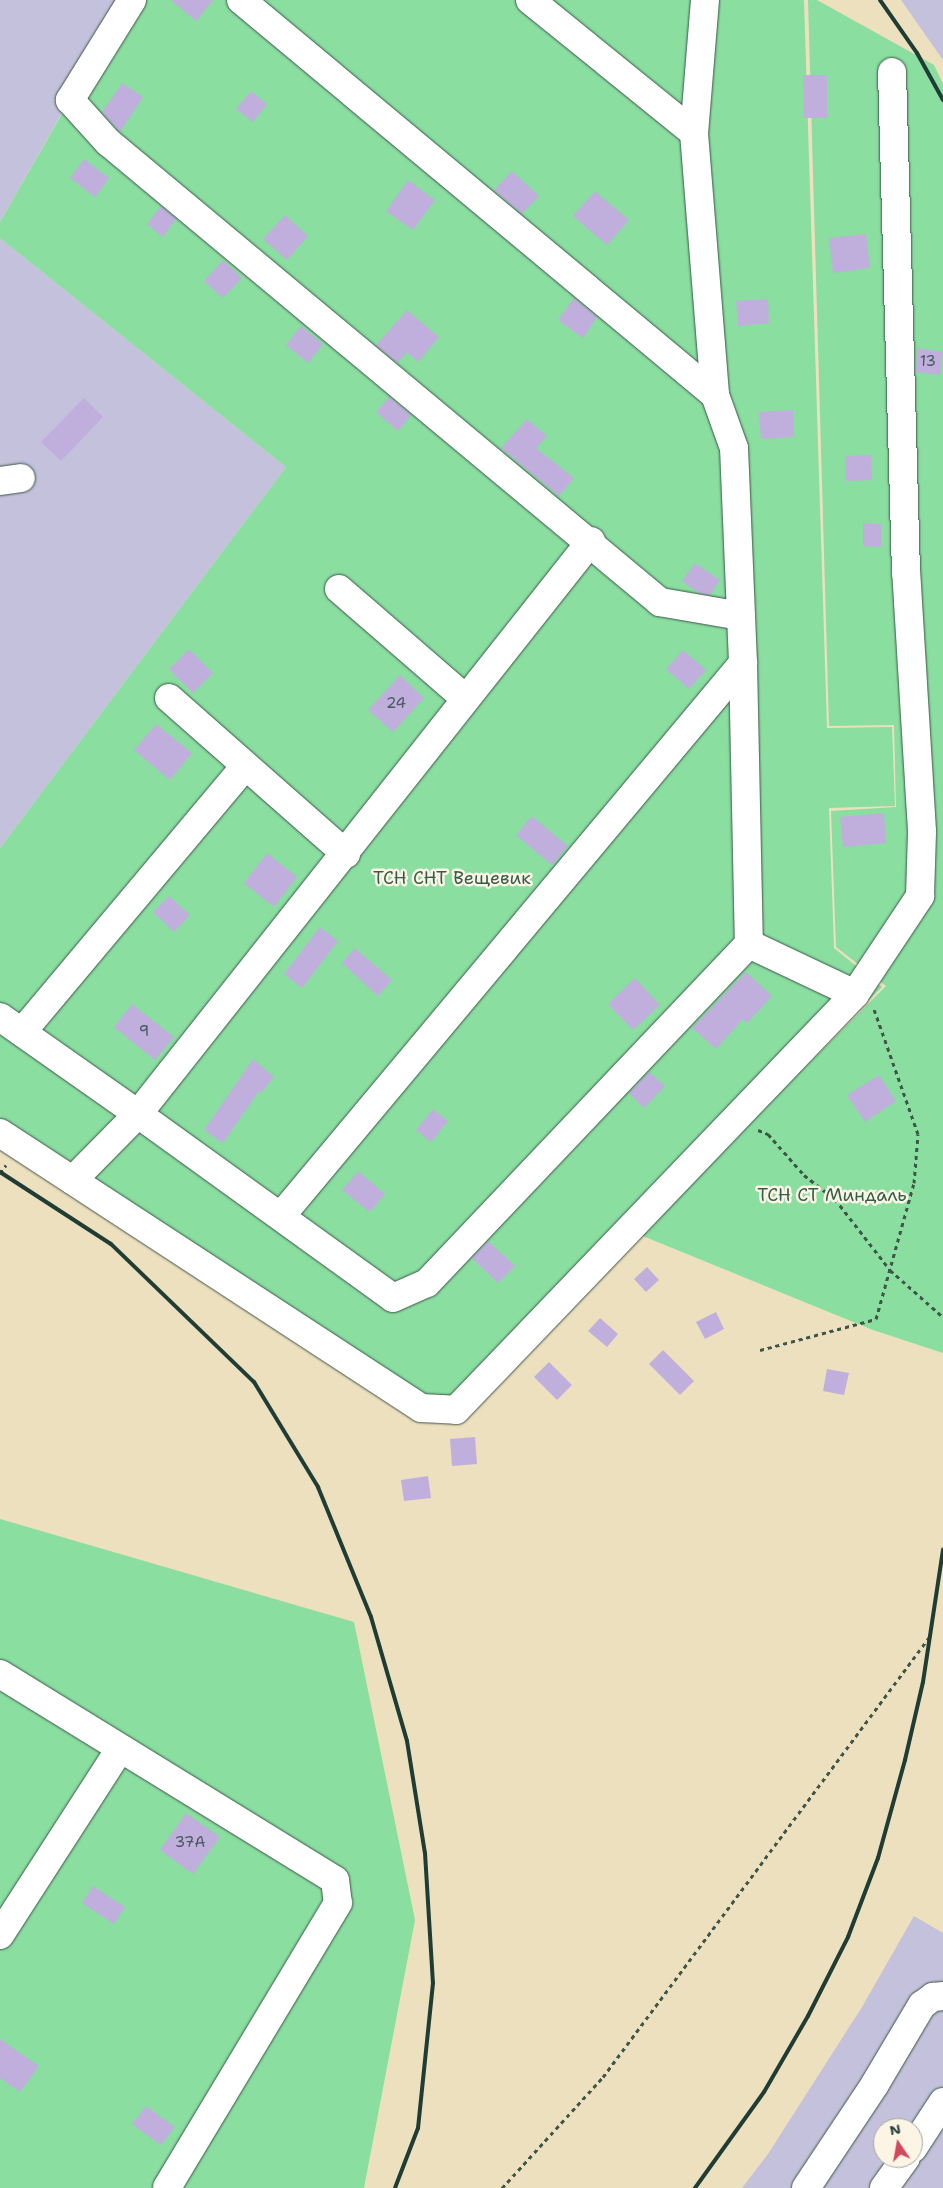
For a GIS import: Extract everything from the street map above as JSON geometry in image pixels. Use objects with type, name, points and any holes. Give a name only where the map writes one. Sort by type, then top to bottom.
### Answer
[{"type":"street","points":[[132,0],[70,100],[108,142],[591,541],[660,602],[741,616]]},
{"type":"street","points":[[241,0],[715,395]]},
{"type":"street","points":[[530,0],[694,133]]},
{"type":"street","points":[[244,767],[11,1025],[281,1216],[393,1298],[427,1283],[749,944],[743,663],[734,448],[715,395],[694,133],[705,0]]},
{"type":"street","points":[[0,1133],[421,1408],[456,1410],[860,988],[920,896],[922,841],[906,573],[892,72]]},
{"type":"street","points":[[73,1180],[138,1114],[346,854],[465,698],[591,541]]},
{"type":"street","points":[[339,589],[465,698]]},
{"type":"street","points":[[281,1216],[743,663]]},
{"type":"street","points":[[170,698],[244,767],[346,854]]},
{"type":"street","points":[[749,944],[860,988]]},
{"type":"street","points":[[0,1674],[335,1880],[338,1903],[167,2188]]},
{"type":"street","points":[[0,1935],[120,1749]]},
{"type":"street","points":[[806,2188],[875,2084],[922,2005],[938,1996]]},
{"type":"street","points":[[923,2133],[943,2102]]},
{"type":"street","points":[[884,2188],[899,2168]]},
{"type":"path","points":[[760,1350],[876,1319],[890,1270],[914,1183],[918,1134],[860,988]]},
{"type":"path","points":[[734,1120],[768,1134],[804,1175],[835,1199],[890,1270],[943,1317]]},
{"type":"path","points":[[502,2188],[603,2076],[930,1636]]},
{"type":"shaded area","points":[[0,0],[126,0],[0,222]]},
{"type":"shaded area","points":[[901,0],[943,0],[943,60]]},
{"type":"shaded area","points":[[0,238],[286,467],[0,848]]},
{"type":"shaded area","points":[[914,1916],[943,1933],[943,2188],[742,2188],[768,2154],[862,2007]]},
{"type":"green space","name":"ТСН СНТ Вещевик","points":[[127,0],[804,0],[827,728],[892,727],[895,806],[829,808],[834,948],[882,987],[441,1423],[0,1125],[0,848],[286,467],[0,238],[0,222]]},
{"type":"green space","name":"ТСН СТ Миндаль","points":[[808,0],[817,0],[934,65],[943,84],[943,1353],[873,1330],[638,1234],[886,986],[836,947],[831,811],[896,807],[894,725],[829,726]]},
{"type":"green space","points":[[0,1519],[354,1622],[415,1920],[364,2188],[0,2188]]},
{"type":"building","points":[[171,0],[213,0],[196,21]]},
{"type":"building","points":[[803,75],[827,75],[827,118],[804,118]]},
{"type":"building","points":[[122,83],[143,97],[120,132],[102,112]]},
{"type":"building","points":[[251,91],[267,104],[253,122],[236,109]]},
{"type":"building","points":[[84,159],[109,178],[95,197],[70,178]]},
{"type":"building","points":[[512,171],[539,196],[522,214],[494,190]]},
{"type":"building","points":[[408,180],[435,200],[413,230],[386,211]]},
{"type":"building","points":[[595,191],[629,220],[607,245],[573,216]]},
{"type":"building","points":[[161,206],[176,219],[163,237],[147,224]]},
{"type":"building","points":[[285,215],[308,236],[287,260],[263,239]]},
{"type":"building","points":[[866,234],[870,268],[833,273],[829,238]]},
{"type":"building","points":[[223,260],[242,278],[223,298],[204,281]]},
{"type":"building","points":[[574,298],[597,317],[583,338],[558,320]]},
{"type":"building","points":[[768,299],[769,323],[738,326],[736,301]]},
{"type":"building","points":[[407,310],[439,337],[418,362],[407,352],[397,363],[376,345]]},
{"type":"building","points":[[301,326],[323,344],[308,363],[286,345]]},
{"type":"building","points":[[917,348],[943,352],[940,375],[916,372]]},
{"type":"building","points":[[389,397],[411,415],[398,431],[376,412]]},
{"type":"building","points":[[84,398],[103,417],[61,461],[41,442]]},
{"type":"building","points":[[793,410],[794,437],[761,439],[759,412]]},
{"type":"building","points":[[527,419],[547,436],[536,448],[574,478],[559,496],[501,448]]},
{"type":"building","points":[[871,455],[872,480],[846,481],[845,456]]},
{"type":"building","points":[[863,523],[881,524],[881,547],[863,546]]},
{"type":"building","points":[[695,563],[720,580],[710,595],[699,593],[682,581]]},
{"type":"building","points":[[189,649],[213,673],[193,693],[169,669]]},
{"type":"building","points":[[683,650],[706,670],[689,689],[666,669]]},
{"type":"building","points":[[400,675],[424,698],[393,732],[368,710]]},
{"type":"building","points":[[156,724],[192,753],[170,780],[134,750]]},
{"type":"building","points":[[884,813],[886,843],[843,847],[840,817]]},
{"type":"building","points":[[532,816],[568,846],[552,865],[516,835]]},
{"type":"building","points":[[267,853],[297,877],[274,907],[244,883]]},
{"type":"building","points":[[169,896],[190,915],[174,932],[153,912]]},
{"type":"building","points":[[320,927],[338,941],[302,988],[284,974]]},
{"type":"building","points":[[355,948],[392,980],[378,996],[342,963]]},
{"type":"building","points":[[746,972],[772,996],[747,1023],[743,1019],[716,1049],[692,1028]]},
{"type":"building","points":[[635,978],[660,1005],[633,1030],[608,1004]]},
{"type":"building","points":[[132,1004],[174,1037],[155,1060],[114,1027]]},
{"type":"building","points":[[253,1059],[274,1077],[261,1093],[259,1091],[223,1143],[204,1130]]},
{"type":"building","points":[[649,1072],[665,1086],[644,1108],[629,1093]]},
{"type":"building","points":[[879,1075],[896,1101],[865,1122],[847,1095]]},
{"type":"building","points":[[433,1109],[448,1121],[431,1142],[416,1130]]},
{"type":"building","points":[[358,1171],[385,1194],[370,1212],[342,1190]]},
{"type":"building","points":[[488,1241],[515,1266],[498,1283],[472,1258]]},
{"type":"building","points":[[647,1267],[659,1280],[646,1292],[634,1279]]},
{"type":"building","points":[[716,1312],[724,1329],[705,1339],[696,1322]]},
{"type":"building","points":[[600,1318],[618,1334],[607,1347],[588,1331]]},
{"type":"building","points":[[663,1350],[694,1381],[680,1395],[649,1364]]},
{"type":"building","points":[[549,1362],[572,1385],[557,1400],[534,1377]]},
{"type":"building","points":[[827,1369],[849,1373],[844,1395],[823,1391]]},
{"type":"building","points":[[475,1437],[477,1464],[452,1466],[450,1439]]},
{"type":"building","points":[[428,1476],[431,1498],[404,1501],[401,1480]]},
{"type":"building","points":[[186,1813],[220,1837],[193,1874],[160,1850]]},
{"type":"building","points":[[93,1886],[125,1907],[114,1924],[82,1903]]},
{"type":"building","points":[[0,2039],[39,2066],[20,2092],[0,2078]]},
{"type":"building","points":[[146,2106],[175,2127],[161,2145],[132,2124]]},
{"type":"railway","points":[[880,0],[917,53],[943,100]]},
{"type":"railway","points":[[0,1172],[111,1244],[254,1382],[318,1487],[371,1617],[407,1741],[425,1853],[433,1983],[418,2128],[395,2188]]},
{"type":"railway","points":[[695,2188],[764,2092],[808,2016],[848,1937],[878,1858],[905,1760],[923,1682],[943,1550]]}]
